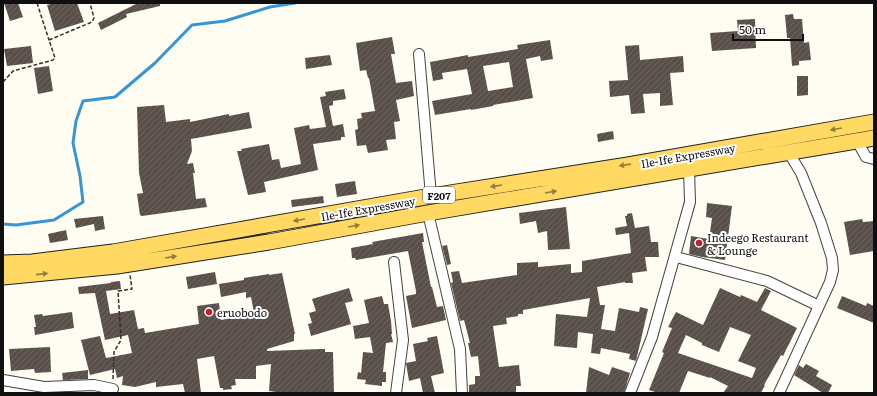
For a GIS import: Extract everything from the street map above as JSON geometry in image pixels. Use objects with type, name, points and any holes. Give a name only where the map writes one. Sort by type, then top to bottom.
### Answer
[{"type":"main road","name":"Ile-Ife Expressway","points":[[3,263],[32,262],[113,252],[431,196],[636,164],[874,122]]},
{"type":"main road","name":"Ile-Ife Expressway","points":[[3,277],[117,266],[269,242],[428,213],[874,138]]},
{"type":"main road","points":[[600,169],[604,183]]},
{"type":"street","points":[[419,54],[431,196]]},
{"type":"street","points":[[857,140],[866,157],[874,159]]},
{"type":"street","points":[[780,393],[819,306],[833,270],[832,258],[821,223],[801,173],[789,153]]},
{"type":"street","points":[[630,393],[652,337],[676,256],[690,202],[689,169]]},
{"type":"street","points":[[428,213],[460,349],[462,393]]},
{"type":"street","points":[[676,256],[767,281],[819,306]]},
{"type":"street","points":[[394,262],[403,340],[396,393]]},
{"type":"street","points":[[3,380],[37,389],[44,387],[94,385],[113,389]]},
{"type":"path","points":[[3,82],[13,72],[53,60],[55,58],[55,54],[37,3]]},
{"type":"path","points":[[49,40],[92,22],[94,18],[90,3]]},
{"type":"path","points":[[113,389],[114,352],[121,340],[118,291],[132,289],[129,274]]},
{"type":"building","points":[[4,3],[18,3],[23,17],[10,21]]},
{"type":"building","points":[[54,3],[77,3],[84,22],[55,31],[47,5]]},
{"type":"building","points":[[138,3],[160,3],[160,6],[126,14],[127,17],[101,30],[98,23]]},
{"type":"building","points":[[793,14],[794,19],[802,19],[804,43],[809,42],[811,60],[799,61],[799,65],[792,66],[790,38],[787,38],[785,15]]},
{"type":"building","points":[[755,19],[756,48],[712,51],[710,33],[738,31],[737,20]]},
{"type":"building","points":[[392,37],[395,54],[391,54],[396,83],[412,81],[414,96],[396,100],[400,121],[394,122],[396,139],[386,140],[388,150],[368,153],[366,145],[357,146],[355,130],[358,129],[357,119],[362,118],[361,113],[375,111],[369,78],[366,70],[360,71],[356,43]]},
{"type":"building","points":[[550,40],[553,59],[541,61],[540,56],[526,59],[533,98],[471,110],[435,115],[432,101],[472,94],[467,69],[442,73],[443,79],[433,81],[430,62],[468,55],[468,57],[518,49],[517,45]],"holes":[[[509,62],[513,87],[488,91],[483,66]]]},
{"type":"building","points":[[639,45],[640,60],[683,56],[684,72],[670,73],[673,105],[660,106],[660,93],[643,94],[645,113],[631,114],[629,95],[610,97],[609,81],[628,80],[625,46]]},
{"type":"building","points":[[31,46],[33,63],[7,66],[4,49]]},
{"type":"building","points":[[330,55],[332,65],[306,69],[305,58]]},
{"type":"building","points":[[49,66],[53,91],[38,94],[34,68]]},
{"type":"building","points":[[797,76],[808,76],[808,95],[797,96]]},
{"type":"building","points":[[344,89],[346,99],[333,101],[333,105],[329,106],[333,126],[343,124],[345,137],[341,137],[341,140],[313,144],[318,170],[264,182],[266,192],[248,195],[237,151],[269,144],[272,160],[279,159],[281,168],[301,164],[294,128],[309,125],[310,129],[326,127],[320,97],[326,96],[325,92]]},
{"type":"building","points":[[164,105],[166,122],[190,119],[190,122],[229,114],[229,116],[249,112],[252,128],[191,139],[192,151],[187,164],[193,163],[196,199],[205,198],[207,207],[142,216],[140,215],[137,194],[143,193],[139,173],[137,107]]},
{"type":"building","points":[[613,131],[614,139],[598,142],[597,134]]},
{"type":"building","points":[[355,181],[357,194],[337,197],[335,184]]},
{"type":"building","points":[[323,196],[324,203],[292,207],[291,200]]},
{"type":"building","points":[[707,203],[732,206],[725,260],[689,254],[691,236],[709,239],[712,218],[706,217]]},
{"type":"building","points":[[566,207],[570,249],[548,250],[547,231],[538,233],[536,221],[520,224],[519,213]]},
{"type":"building","points":[[632,213],[635,228],[649,226],[651,242],[658,242],[659,257],[645,257],[647,271],[632,273],[633,283],[625,282],[597,287],[600,305],[605,305],[601,329],[615,331],[619,308],[639,312],[640,307],[648,309],[636,361],[629,359],[630,354],[601,348],[600,354],[591,353],[593,334],[578,332],[577,348],[554,346],[556,314],[587,317],[590,298],[523,310],[523,314],[506,318],[507,324],[493,326],[499,367],[519,365],[521,386],[516,386],[516,393],[469,393],[469,385],[475,384],[475,376],[480,376],[478,356],[471,357],[468,343],[470,343],[464,320],[460,321],[451,283],[453,282],[451,272],[459,271],[462,283],[517,275],[517,263],[538,262],[538,267],[571,264],[571,273],[582,272],[582,261],[631,253],[629,233],[616,235],[615,228],[627,226],[625,216]]},
{"type":"building","points":[[103,216],[105,229],[95,231],[94,224],[76,228],[74,219]]},
{"type":"building","points":[[862,219],[863,222],[874,221],[874,251],[850,255],[844,222]]},
{"type":"building","points":[[66,230],[68,240],[50,243],[48,234]]},
{"type":"building","points":[[423,233],[424,242],[422,242],[431,287],[437,307],[443,306],[446,320],[412,328],[406,296],[416,294],[416,291],[408,251],[356,260],[355,258],[352,258],[351,248],[373,244],[372,242]]},
{"type":"building","points":[[447,245],[451,264],[447,265],[442,246]]},
{"type":"building","points":[[215,272],[217,284],[188,289],[186,277]]},
{"type":"building","points":[[282,273],[295,334],[294,341],[267,349],[267,351],[325,349],[325,352],[333,352],[334,393],[276,393],[269,391],[271,364],[256,366],[256,379],[235,379],[236,385],[231,386],[232,389],[223,390],[223,388],[220,388],[214,356],[197,359],[201,393],[185,393],[183,384],[156,387],[156,382],[135,387],[122,385],[123,376],[117,378],[115,369],[90,375],[81,340],[100,336],[106,358],[132,353],[128,335],[105,340],[95,293],[79,294],[78,287],[120,281],[121,289],[106,291],[110,314],[134,310],[138,329],[144,328],[145,333],[199,324],[197,306],[219,303],[221,320],[254,313],[251,297],[246,298],[246,292],[221,297],[219,284],[244,280],[244,278]]},
{"type":"building","points":[[349,288],[353,301],[345,303],[351,324],[311,336],[308,324],[312,323],[309,313],[316,311],[312,299]]},
{"type":"building","points":[[720,288],[740,297],[741,295],[757,302],[765,288],[771,291],[761,310],[797,328],[783,356],[781,355],[761,393],[723,393],[728,386],[710,377],[688,371],[679,393],[658,393],[649,390],[672,328],[668,327],[676,312],[703,325]],"holes":[[[730,327],[751,335],[738,361],[756,368],[752,378],[678,353],[686,335],[702,343],[702,345],[719,352]]]},
{"type":"building","points":[[382,296],[384,304],[388,304],[393,342],[386,343],[383,372],[386,372],[386,382],[382,382],[382,386],[365,384],[366,380],[357,379],[358,372],[361,373],[363,352],[373,353],[370,337],[355,339],[353,326],[369,323],[364,300]]},
{"type":"building","points":[[842,296],[866,306],[867,303],[874,306],[874,323],[837,308]]},
{"type":"building","points":[[72,312],[74,328],[35,335],[34,327],[36,327],[34,315],[42,314],[43,316]]},
{"type":"building","points":[[437,336],[444,373],[431,376],[435,393],[423,393],[420,378],[409,381],[406,363],[416,361],[413,344],[428,341],[427,338]]},
{"type":"building","points":[[50,347],[51,372],[35,373],[34,369],[11,371],[9,349]]},
{"type":"building","points":[[806,364],[819,371],[816,376],[832,385],[828,393],[823,393],[794,375],[799,365],[803,368]]},
{"type":"building","points":[[589,367],[609,375],[612,367],[630,373],[624,393],[586,393]]},
{"type":"building","points":[[88,370],[88,379],[63,380],[62,373]]},
{"type":"waterway","points":[[3,224],[16,225],[54,220],[83,202],[80,176],[73,143],[76,121],[83,101],[115,97],[155,63],[192,25],[225,21],[270,7],[295,3]]},
{"type":"place","name":"Indeego Restaurant & Lounge","points":[[699,243]]},
{"type":"place","name":"eruobodo","points":[[209,312]]}]
